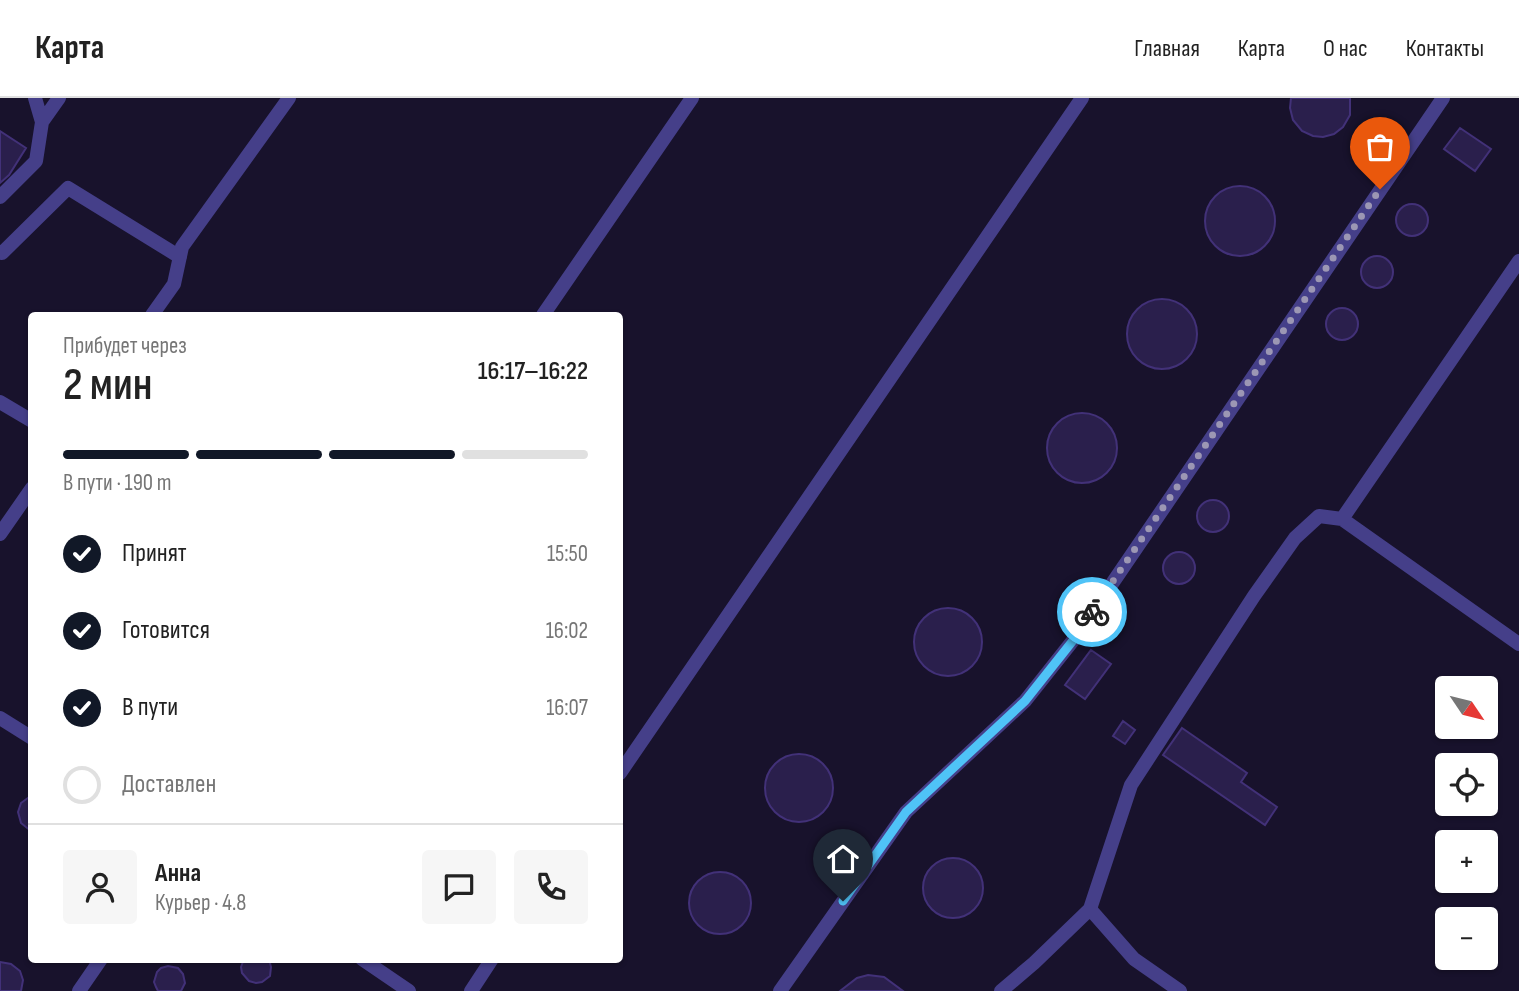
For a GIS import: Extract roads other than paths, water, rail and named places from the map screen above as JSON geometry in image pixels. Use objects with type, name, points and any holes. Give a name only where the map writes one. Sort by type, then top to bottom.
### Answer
[{"type":"lane","points":[[0,197],[36,161],[42,122],[35,98]]},
{"type":"lane","points":[[42,122],[59,98]]},
{"type":"lane","points":[[154,312],[174,284],[182,247],[289,98]]},
{"type":"lane","points":[[545,312],[692,98]]},
{"type":"lane","points":[[623,770],[1082,98]]},
{"type":"lane","points":[[780,991],[906,812],[1025,701],[1075,638],[1443,98]]},
{"type":"lane","points":[[2,253],[68,188],[180,257]]},
{"type":"lane","points":[[1342,519],[1519,261]]},
{"type":"lane","points":[[0,402],[28,419]]},
{"type":"lane","points":[[0,534],[28,494]]},
{"type":"lane","points":[[1001,991],[1090,909],[1131,785],[1254,596],[1295,538],[1319,516],[1342,519],[1519,644]]},
{"type":"lane","points":[[0,718],[28,736]]},
{"type":"lane","points":[[1090,909],[1135,959],[1180,991]]},
{"type":"lane","points":[[79,991],[98,963]]},
{"type":"lane","points":[[368,963],[409,991]]},
{"type":"lane","points":[[471,991],[489,963]]}]
